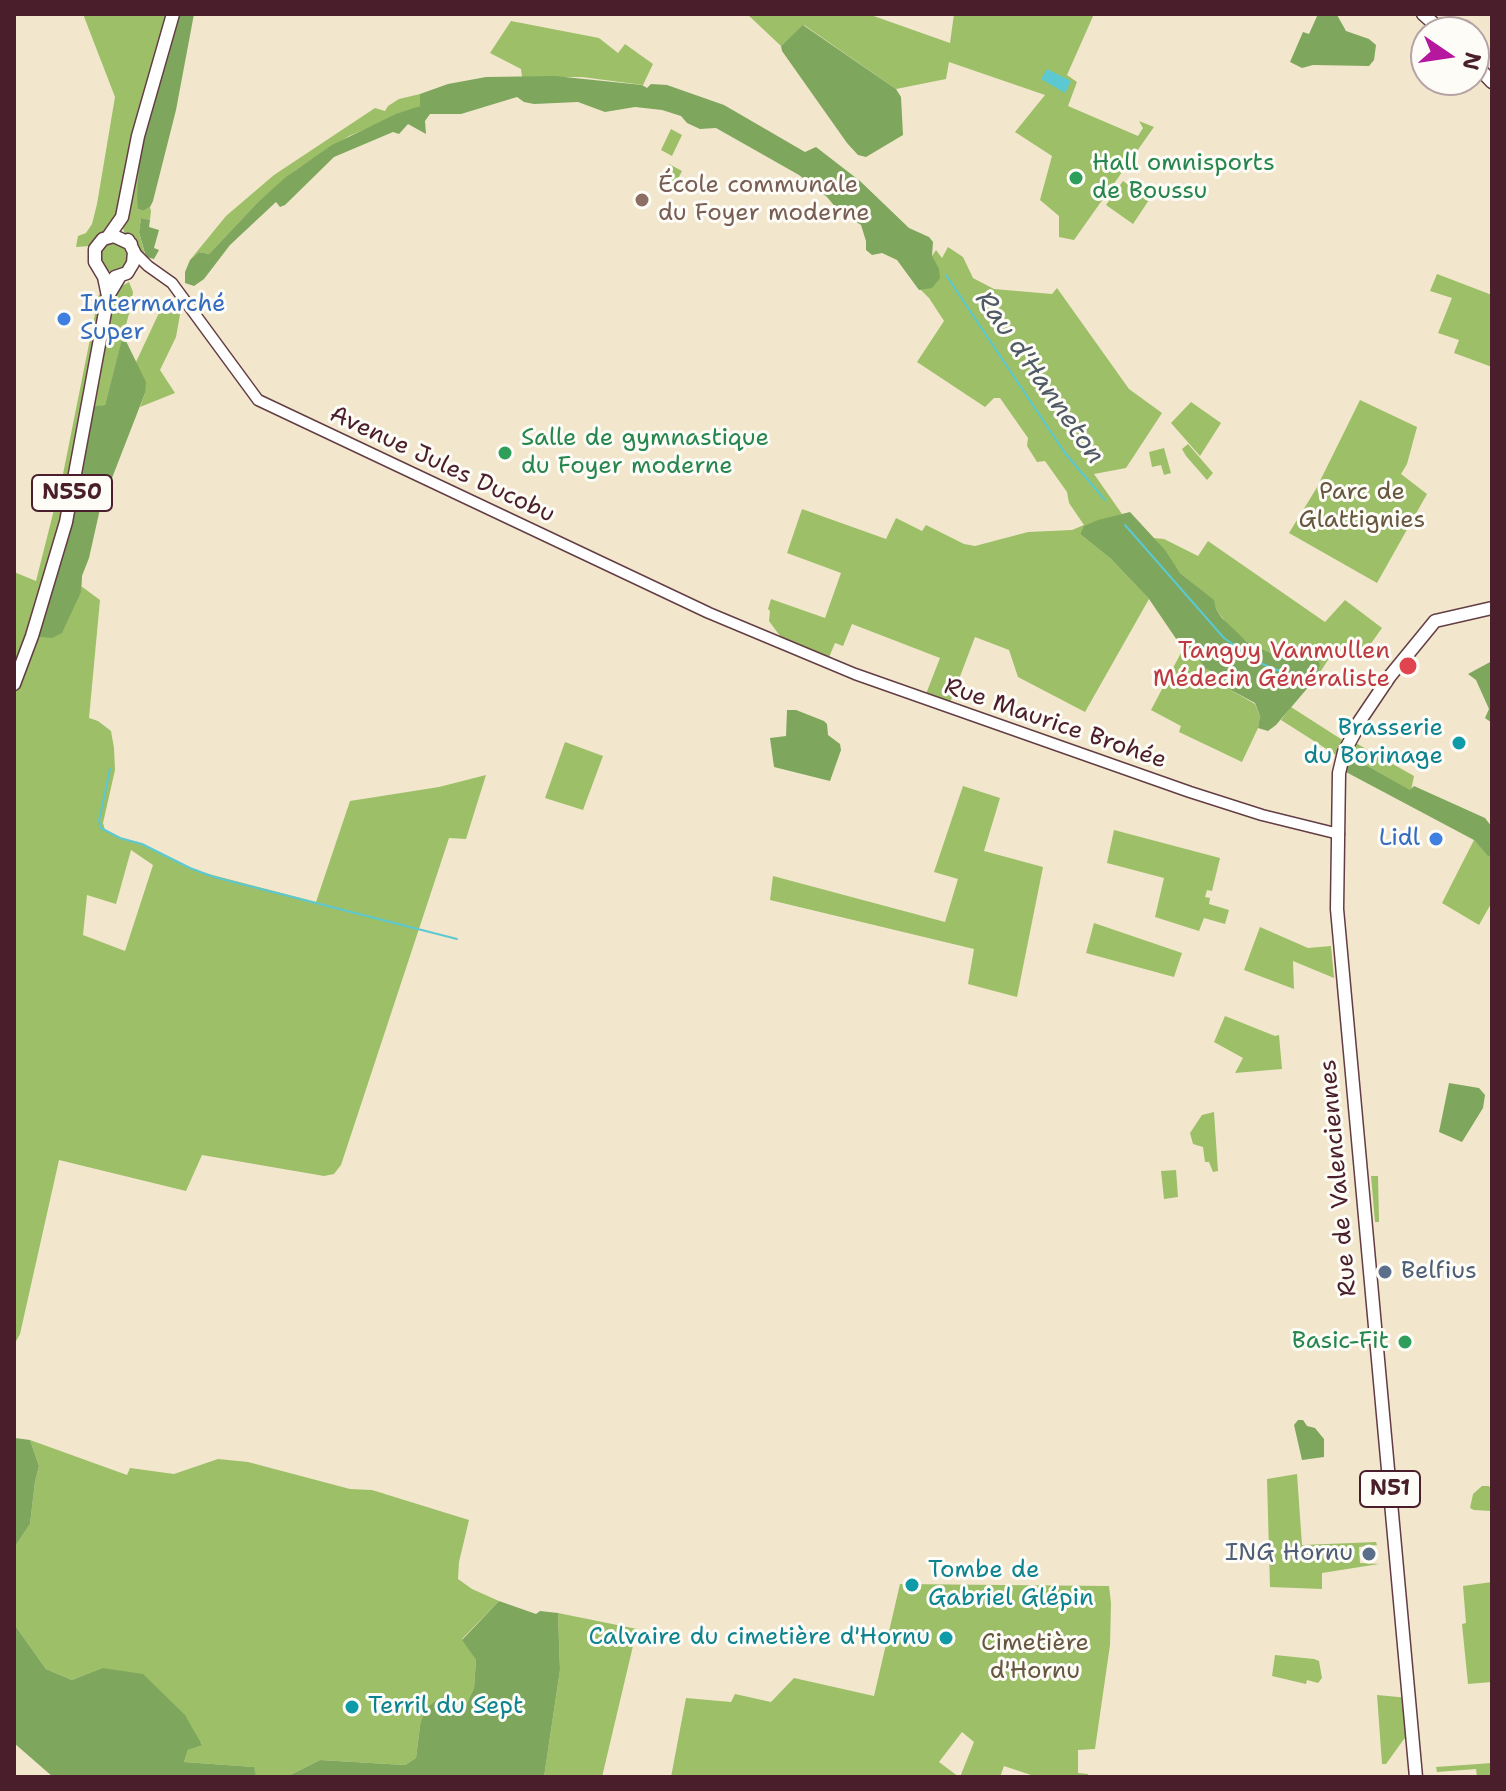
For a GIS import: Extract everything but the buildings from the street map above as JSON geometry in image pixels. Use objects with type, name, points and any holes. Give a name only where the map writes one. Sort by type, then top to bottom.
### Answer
[{"type":"main road","points":[[122,217],[108,237],[99,243],[94,255],[101,272],[113,277],[124,274],[133,263],[132,248],[122,217],[138,136],[173,14]]},
{"type":"main road","points":[[108,237],[121,237],[132,248]]},
{"type":"main road","name":"N550","points":[[101,272],[108,296]]},
{"type":"main road","name":"N550","points":[[14,684],[66,522],[108,296],[124,274]]},
{"type":"main road","name":"Rue de Valenciennes","points":[[1416,1777],[1337,909],[1335,834],[1342,750],[1390,676],[1435,621],[1492,608]]},
{"type":"street","name":"Avenue Jules Ducobu","points":[[132,248],[178,291],[258,400],[763,637]]},
{"type":"street","points":[[124,274],[153,269]]},
{"type":"street","name":"Rue Maurice Brohée","points":[[763,637],[884,685],[1158,781],[1262,815],[1335,834]]},
{"type":"green space","points":[[83,14],[179,14],[139,163],[138,209],[143,211],[150,207],[151,211],[150,220],[141,218],[139,232],[148,266],[133,248],[121,219],[90,246],[76,247],[78,236],[86,233],[92,224],[115,97]]},
{"type":"green space","points":[[179,14],[194,14],[176,110],[153,201],[143,211],[138,209],[137,198],[139,163]]},
{"type":"green space","points":[[747,14],[868,14],[950,43],[954,14],[1094,14],[1067,75],[1077,82],[1068,106],[1138,136],[1143,128],[1139,121],[1154,127],[1074,240],[1059,237],[1059,216],[1040,200],[1052,156],[1015,132],[1045,95],[949,62],[946,79],[896,89],[804,25],[781,46]]},
{"type":"green space","points":[[1318,14],[1337,15],[1346,31],[1369,39],[1376,45],[1374,60],[1369,66],[1313,65],[1302,68],[1290,62],[1303,32],[1309,34]]},
{"type":"green space","points":[[511,21],[599,38],[618,53],[625,44],[653,64],[643,85],[582,77],[522,77],[521,69],[490,53]]},
{"type":"green space","points":[[803,25],[896,89],[901,97],[903,135],[866,157],[858,155],[847,143],[782,51],[781,46]]},
{"type":"green space","points":[[555,76],[647,88],[651,84],[667,85],[724,105],[805,152],[816,147],[860,181],[909,228],[929,237],[933,242],[932,256],[940,278],[932,288],[919,290],[897,260],[882,253],[872,255],[866,250],[861,225],[837,209],[827,197],[799,175],[716,128],[700,129],[681,116],[662,110],[635,107],[605,112],[578,102],[534,104],[517,97],[461,114],[430,114],[425,121],[426,134],[408,124],[399,134],[393,132],[334,157],[285,205],[280,207],[276,202],[230,245],[204,279],[194,286],[185,283],[190,260],[199,252],[209,254],[286,177],[332,145],[396,114],[420,106],[420,94],[448,84],[486,77]]},
{"type":"green space","points":[[420,94],[420,106],[349,136],[296,170],[257,203],[209,254],[199,252],[190,260],[226,216],[274,175],[375,108],[385,111],[399,99]]},
{"type":"green space","points":[[671,129],[682,135],[672,156],[661,150]]},
{"type":"green space","points":[[669,164],[682,171],[671,193],[658,186]]},
{"type":"green space","points":[[1123,181],[1149,200],[1133,224],[1106,205]]},
{"type":"green space","points":[[141,218],[150,220],[149,227],[159,230],[154,248],[159,250],[154,259],[146,257],[139,232]]},
{"type":"green space","points":[[114,242],[124,247],[129,257],[124,267],[114,272],[104,267],[99,257],[104,247]]},
{"type":"green space","points":[[948,247],[963,257],[973,278],[994,289],[1052,294],[1057,288],[1129,389],[1162,413],[1126,468],[1094,474],[1122,514],[1085,526],[1080,534],[1111,559],[1149,599],[1085,712],[1018,677],[1009,650],[975,637],[948,708],[924,699],[940,658],[852,624],[843,646],[835,643],[827,662],[783,640],[769,621],[771,599],[825,618],[841,573],[787,553],[802,509],[886,539],[896,518],[922,531],[926,525],[964,544],[975,546],[1028,532],[1072,530],[1084,525],[1069,503],[1067,492],[1045,461],[1037,462],[1027,446],[1028,438],[1000,398],[994,398],[985,407],[917,362],[944,321],[929,298],[914,283],[936,250],[942,258]]},
{"type":"green space","points":[[1437,274],[1492,295],[1492,367],[1454,353],[1459,340],[1438,333],[1452,298],[1430,291]]},
{"type":"green space","points":[[129,282],[133,292],[131,306],[105,405],[88,408],[81,586],[100,600],[89,718],[111,731],[114,748],[115,770],[103,823],[105,830],[197,871],[316,902],[350,801],[439,787],[486,775],[466,839],[449,838],[341,1165],[334,1174],[324,1176],[202,1155],[186,1191],[59,1160],[20,1334],[14,1345],[14,572],[36,581],[63,474],[99,294],[115,297],[120,287]],"holes":[[[131,850],[153,865],[125,951],[83,935],[87,895],[116,904]]]},
{"type":"green space","points":[[165,300],[177,301],[181,309],[176,337],[160,370],[175,393],[140,407],[145,393],[136,362]]},
{"type":"green space","points":[[123,335],[146,382],[145,393],[100,509],[82,576],[81,592],[62,633],[52,638],[32,636],[52,571],[88,407],[105,405]]},
{"type":"green space","name":"Parc de Glattignies","points":[[1360,400],[1417,427],[1407,464],[1401,474],[1427,494],[1377,583],[1289,533],[1316,489]]},
{"type":"green space","points":[[1191,402],[1221,423],[1200,456],[1171,423]]},
{"type":"green space","points":[[1188,444],[1213,473],[1207,480],[1182,449]]},
{"type":"green space","points":[[1164,448],[1171,473],[1164,475],[1161,465],[1152,467],[1149,452]]},
{"type":"green space","points":[[1130,512],[1165,550],[1180,573],[1214,600],[1222,618],[1247,642],[1284,659],[1309,651],[1318,659],[1317,677],[1268,731],[1258,728],[1260,716],[1255,703],[1229,689],[1222,677],[1205,668],[1195,653],[1183,649],[1149,599],[1111,559],[1080,534],[1084,526]]},
{"type":"green space","points":[[1154,538],[1164,539],[1198,556],[1208,541],[1325,622],[1345,600],[1382,628],[1360,659],[1335,649],[1317,677],[1320,666],[1292,657],[1284,659],[1247,642],[1230,628],[1213,600],[1180,573]]},
{"type":"green space","points":[[1183,649],[1195,653],[1212,673],[1222,677],[1229,689],[1255,704],[1260,716],[1258,728],[1242,762],[1179,732],[1181,726],[1151,710]]},
{"type":"green space","points":[[1492,661],[1492,723],[1485,718],[1489,709],[1476,680],[1468,674]]},
{"type":"green space","points":[[1291,707],[1344,741],[1336,755],[1281,720]]},
{"type":"green space","points":[[787,710],[796,710],[824,721],[828,735],[840,744],[841,750],[830,781],[774,767],[770,738],[786,736]]},
{"type":"green space","points":[[565,742],[603,756],[583,810],[545,798]]},
{"type":"green space","points":[[1354,742],[1414,776],[1411,791],[1344,752]]},
{"type":"green space","points":[[1352,757],[1410,790],[1414,786],[1485,818],[1492,827],[1492,855],[1488,856],[1474,840],[1346,772],[1348,760]]},
{"type":"green space","points":[[963,786],[1000,798],[984,851],[1043,867],[1017,997],[968,984],[974,949],[770,900],[773,876],[945,922],[958,879],[934,872]]},
{"type":"green space","points":[[1114,830],[1220,858],[1212,891],[1207,890],[1205,897],[1210,898],[1209,904],[1229,910],[1225,924],[1204,918],[1199,931],[1155,917],[1164,878],[1107,863]]},
{"type":"green space","points":[[1474,840],[1488,855],[1492,855],[1492,902],[1479,925],[1442,903]]},
{"type":"green space","points":[[1094,923],[1182,953],[1174,977],[1086,953]]},
{"type":"green space","points":[[1260,927],[1308,948],[1331,946],[1334,978],[1293,961],[1294,989],[1244,970]]},
{"type":"green space","points":[[1225,1016],[1279,1035],[1282,1069],[1235,1073],[1243,1058],[1214,1042]]},
{"type":"green space","points":[[1449,1083],[1479,1088],[1485,1095],[1483,1108],[1462,1142],[1439,1132]]},
{"type":"green space","points":[[1214,1112],[1218,1171],[1213,1172],[1209,1162],[1205,1162],[1203,1147],[1193,1144],[1190,1133],[1202,1115]]},
{"type":"green space","points":[[1176,1170],[1178,1197],[1164,1199],[1161,1171]]},
{"type":"green space","points":[[1371,1176],[1378,1176],[1379,1222],[1375,1222]]},
{"type":"green space","points":[[1298,1420],[1315,1428],[1324,1439],[1324,1457],[1302,1460],[1294,1425]]},
{"type":"green space","points":[[15,1438],[30,1440],[39,1466],[30,1524],[14,1548]]},
{"type":"green space","name":"Terril du Sept","points":[[30,1440],[127,1475],[130,1468],[174,1474],[218,1459],[248,1462],[350,1489],[372,1490],[469,1520],[458,1579],[499,1601],[462,1639],[476,1660],[474,1688],[466,1705],[457,1708],[447,1703],[420,1726],[416,1758],[405,1765],[320,1760],[286,1777],[256,1777],[253,1767],[184,1762],[188,1750],[202,1744],[102,1668],[72,1680],[46,1669],[14,1624],[14,1548],[30,1524],[39,1466]]},
{"type":"green space","points":[[1297,1474],[1302,1545],[1376,1542],[1377,1545],[1359,1547],[1360,1563],[1379,1564],[1322,1573],[1322,1589],[1270,1587],[1267,1479]]},
{"type":"green space","points":[[1482,1486],[1489,1486],[1492,1491],[1492,1511],[1470,1508],[1473,1494]]},
{"type":"green space","points":[[1492,1582],[1492,1682],[1468,1684],[1462,1624],[1466,1623],[1463,1586]]},
{"type":"green space","name":"Cimetière d'Hornu","points":[[900,1584],[1109,1586],[1110,1645],[1095,1749],[1078,1750],[1078,1773],[1088,1774],[1088,1777],[1037,1777],[1004,1766],[1000,1777],[960,1777],[974,1742],[962,1732],[939,1762],[959,1777],[671,1777],[686,1698],[731,1702],[735,1694],[771,1702],[794,1678],[874,1696]]},
{"type":"green space","points":[[499,1601],[536,1614],[540,1611],[558,1613],[560,1670],[544,1777],[286,1777],[320,1760],[405,1765],[416,1758],[425,1709],[437,1700],[456,1708],[466,1705],[474,1688],[476,1660],[462,1640]]},
{"type":"green space","points":[[558,1613],[637,1629],[602,1777],[544,1777],[560,1670]]},
{"type":"green space","points":[[14,1624],[46,1669],[72,1680],[102,1668],[143,1674],[185,1715],[202,1745],[188,1750],[184,1762],[254,1767],[256,1777],[53,1777],[14,1743]]},
{"type":"green space","points":[[1275,1655],[1319,1661],[1322,1678],[1318,1683],[1307,1680],[1306,1684],[1272,1676]]},
{"type":"green space","points":[[1377,1695],[1409,1698],[1412,1738],[1404,1739],[1386,1764],[1382,1764]]},
{"type":"green space","points":[[1492,1763],[1492,1777],[1477,1777],[1476,1769],[1437,1772],[1436,1767]]},
{"type":"water","points":[[1047,69],[1071,81],[1065,93],[1041,79]]},
{"type":"waterway","name":"Rau d'Hanneton","points":[[946,275],[1065,453],[1105,500]]},
{"type":"waterway","name":"Rau d'Hanneton","points":[[1125,525],[1224,638],[1260,663],[1287,674],[1293,682]]},
{"type":"waterway","points":[[110,769],[99,821],[101,828],[120,838],[142,844],[214,877],[457,939]]},
{"type":"place","name":"Hall omnisports de Boussu","points":[[1076,178]]},
{"type":"place","name":"École communale du Foyer moderne","points":[[642,200]]},
{"type":"place","name":"Intermarché Super","points":[[64,319]]},
{"type":"place","name":"Salle de gymnastique du Foyer moderne","points":[[505,453]]},
{"type":"place","name":"Tanguy Vanmullen Médecin Généraliste","points":[[1408,666]]},
{"type":"place","name":"Brasserie du Borinage","points":[[1459,743]]},
{"type":"place","name":"Lidl","points":[[1436,839]]},
{"type":"place","name":"Belfius","points":[[1385,1272]]},
{"type":"place","name":"Basic-Fit","points":[[1405,1342]]},
{"type":"place","name":"ING Hornu","points":[[1369,1554]]},
{"type":"place","name":"Tombe de Gabriel Glépin","points":[[912,1585]]},
{"type":"place","name":"Calvaire du cimetière d'Hornu","points":[[946,1638]]},
{"type":"place","name":"Terril du Sept","points":[[352,1707]]}]
